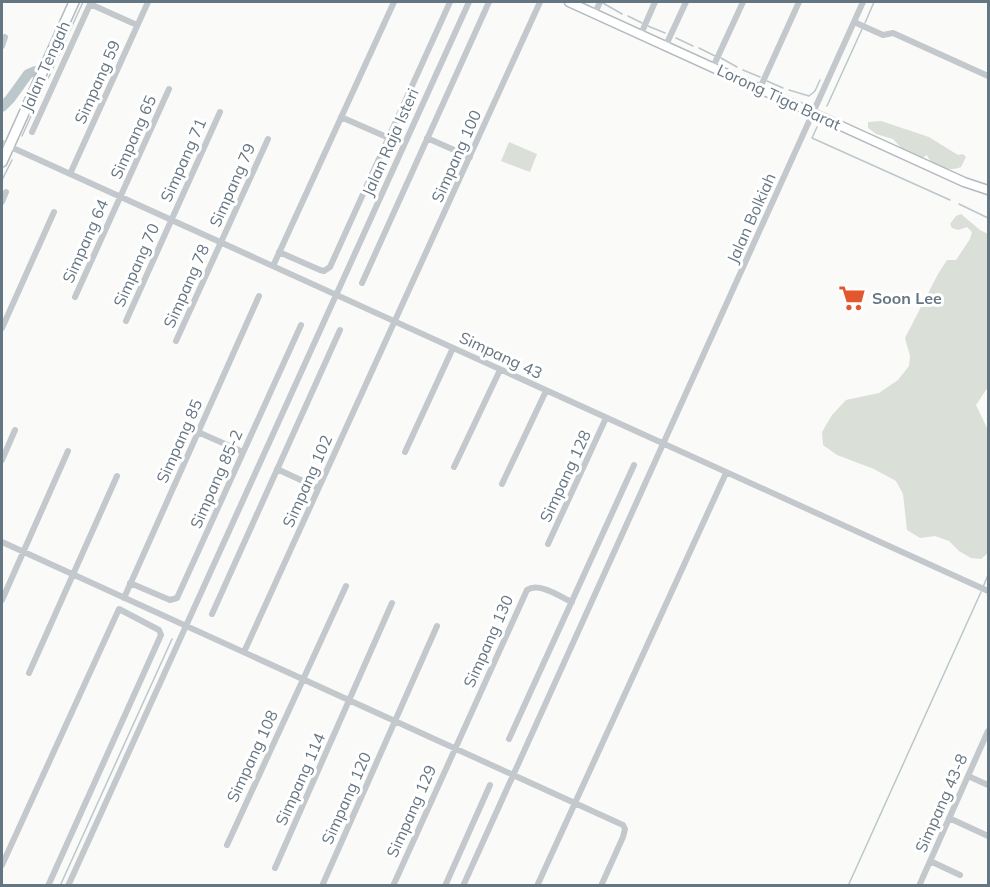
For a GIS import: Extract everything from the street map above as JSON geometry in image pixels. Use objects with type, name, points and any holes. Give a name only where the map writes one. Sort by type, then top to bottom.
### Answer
[{"type":"main road","name":"Jalan Tengah","points":[[2,162],[5,145],[74,2]]},
{"type":"main road","name":"Lorong Tiga Barat","points":[[569,2],[964,182],[988,190]]},
{"type":"street","name":"Simpang 59","points":[[70,174],[148,2]]},
{"type":"street","points":[[273,266],[394,2]]},
{"type":"street","points":[[279,252],[320,270],[328,269],[450,2]]},
{"type":"street","name":"Jalan Raja Isteri","points":[[68,885],[469,2]]},
{"type":"street","name":"Simpang 100","points":[[362,283],[489,2]]},
{"type":"street","name":"Simpang 100","points":[[395,321],[540,2]]},
{"type":"street","points":[[595,13],[600,2]]},
{"type":"street","points":[[641,34],[656,2]]},
{"type":"street","points":[[666,45],[686,2]]},
{"type":"street","points":[[713,67],[743,2]]},
{"type":"street","points":[[760,88],[799,2]]},
{"type":"street","name":"Jalan Bolkiah","points":[[464,885],[813,112],[860,24],[863,2]]},
{"type":"street","points":[[32,132],[91,3],[137,26]]},
{"type":"street","points":[[860,24],[883,35],[893,33],[988,76]]},
{"type":"street","points":[[2,46],[5,37]]},
{"type":"street","name":"Simpang 65","points":[[120,197],[169,89]]},
{"type":"street","name":"Simpang 71","points":[[171,220],[220,112]]},
{"type":"street","points":[[341,117],[389,138]]},
{"type":"street","points":[[427,138],[470,157]]},
{"type":"street","name":"Simpang 79","points":[[221,242],[268,139]]},
{"type":"street","name":"Simpang 43","points":[[5,145],[987,591]]},
{"type":"street","points":[[2,202],[6,192]]},
{"type":"street","name":"Simpang 64","points":[[75,297],[120,197]]},
{"type":"street","points":[[2,328],[54,212]]},
{"type":"street","name":"Simpang 70","points":[[126,321],[171,220]]},
{"type":"street","name":"Simpang 78","points":[[176,341],[221,242]]},
{"type":"street","name":"Simpang 85","points":[[124,598],[259,296]]},
{"type":"street","name":"Simpang 102","points":[[244,652],[395,321]]},
{"type":"street","name":"Simpang 85-2","points":[[130,583],[170,600],[177,598],[301,325]]},
{"type":"street","name":"Simpang 102","points":[[212,614],[340,330]]},
{"type":"street","points":[[405,452],[453,348]]},
{"type":"street","points":[[454,467],[500,370]]},
{"type":"street","points":[[502,484],[546,391]]},
{"type":"street","name":"Simpang 128","points":[[548,544],[606,418]]},
{"type":"street","points":[[2,460],[15,430]]},
{"type":"street","points":[[198,432],[243,452]]},
{"type":"street","points":[[2,600],[68,451]]},
{"type":"street","points":[[509,739],[634,465]]},
{"type":"street","points":[[277,469],[318,488]]},
{"type":"street","points":[[537,885],[726,473]]},
{"type":"street","points":[[29,673],[117,476]]},
{"type":"street","points":[[2,542],[618,822],[625,829],[601,885]]},
{"type":"street","name":"Simpang 108","points":[[227,845],[346,586]]},
{"type":"street","name":"Simpang 130","points":[[455,748],[527,590],[538,587],[572,602]]},
{"type":"street","name":"Simpang 114","points":[[275,868],[392,603]]},
{"type":"street","points":[[2,865],[119,609],[158,629],[161,635],[48,885]]},
{"type":"street","name":"Simpang 120","points":[[322,885],[437,626]]},
{"type":"street","name":"Simpang 43-8","points":[[919,885],[988,733]]},
{"type":"street","name":"Simpang 129","points":[[393,885],[455,748]]},
{"type":"street","points":[[968,776],[988,785]]},
{"type":"street","points":[[445,885],[490,785]]},
{"type":"street","points":[[949,818],[988,836]]},
{"type":"street","points":[[930,861],[960,875]]},
{"type":"shaded area","points":[[881,121],[929,137],[958,155],[963,154],[966,157],[961,167],[952,169],[933,163],[927,155],[921,159],[905,152],[893,139],[876,134],[868,128],[868,122]]},
{"type":"shaded area","points":[[509,142],[537,154],[530,172],[501,161]]},
{"type":"shaded area","points":[[961,214],[988,234],[988,387],[976,405],[988,430],[988,553],[981,559],[971,558],[949,541],[935,536],[920,538],[907,530],[903,494],[896,481],[874,469],[837,455],[823,445],[822,432],[832,415],[846,400],[879,393],[898,380],[909,366],[910,356],[905,338],[947,260],[956,260],[970,239],[972,232],[967,227],[958,230],[952,228],[950,224],[956,216]]},
{"type":"waterway","points":[[22,136],[83,2]]},
{"type":"waterway","points":[[865,23],[874,2]]},
{"type":"waterway","points":[[603,3],[622,14]]},
{"type":"waterway","points":[[628,16],[642,23]]},
{"type":"waterway","points":[[648,26],[665,33]]},
{"type":"waterway","points":[[827,106],[863,27]]},
{"type":"waterway","points":[[676,38],[693,46]]},
{"type":"waterway","points":[[699,48],[715,56]]},
{"type":"waterway","points":[[721,58],[737,67]]},
{"type":"waterway","points":[[743,70],[760,77]]},
{"type":"waterway","points":[[2,107],[28,74],[35,71]]},
{"type":"waterway","points":[[789,90],[809,96],[815,91],[820,80]]},
{"type":"waterway","points":[[767,81],[783,88]]},
{"type":"waterway","points":[[817,127],[812,138],[950,200]]},
{"type":"waterway","points":[[2,180],[12,160]]},
{"type":"waterway","points":[[959,204],[988,218]]},
{"type":"waterway","points":[[983,587],[988,575]]},
{"type":"waterway","points":[[848,886],[981,592]]},
{"type":"waterway","points":[[60,886],[172,639]]},
{"type":"place","name":"Soon Lee","points":[[852,298]]}]
